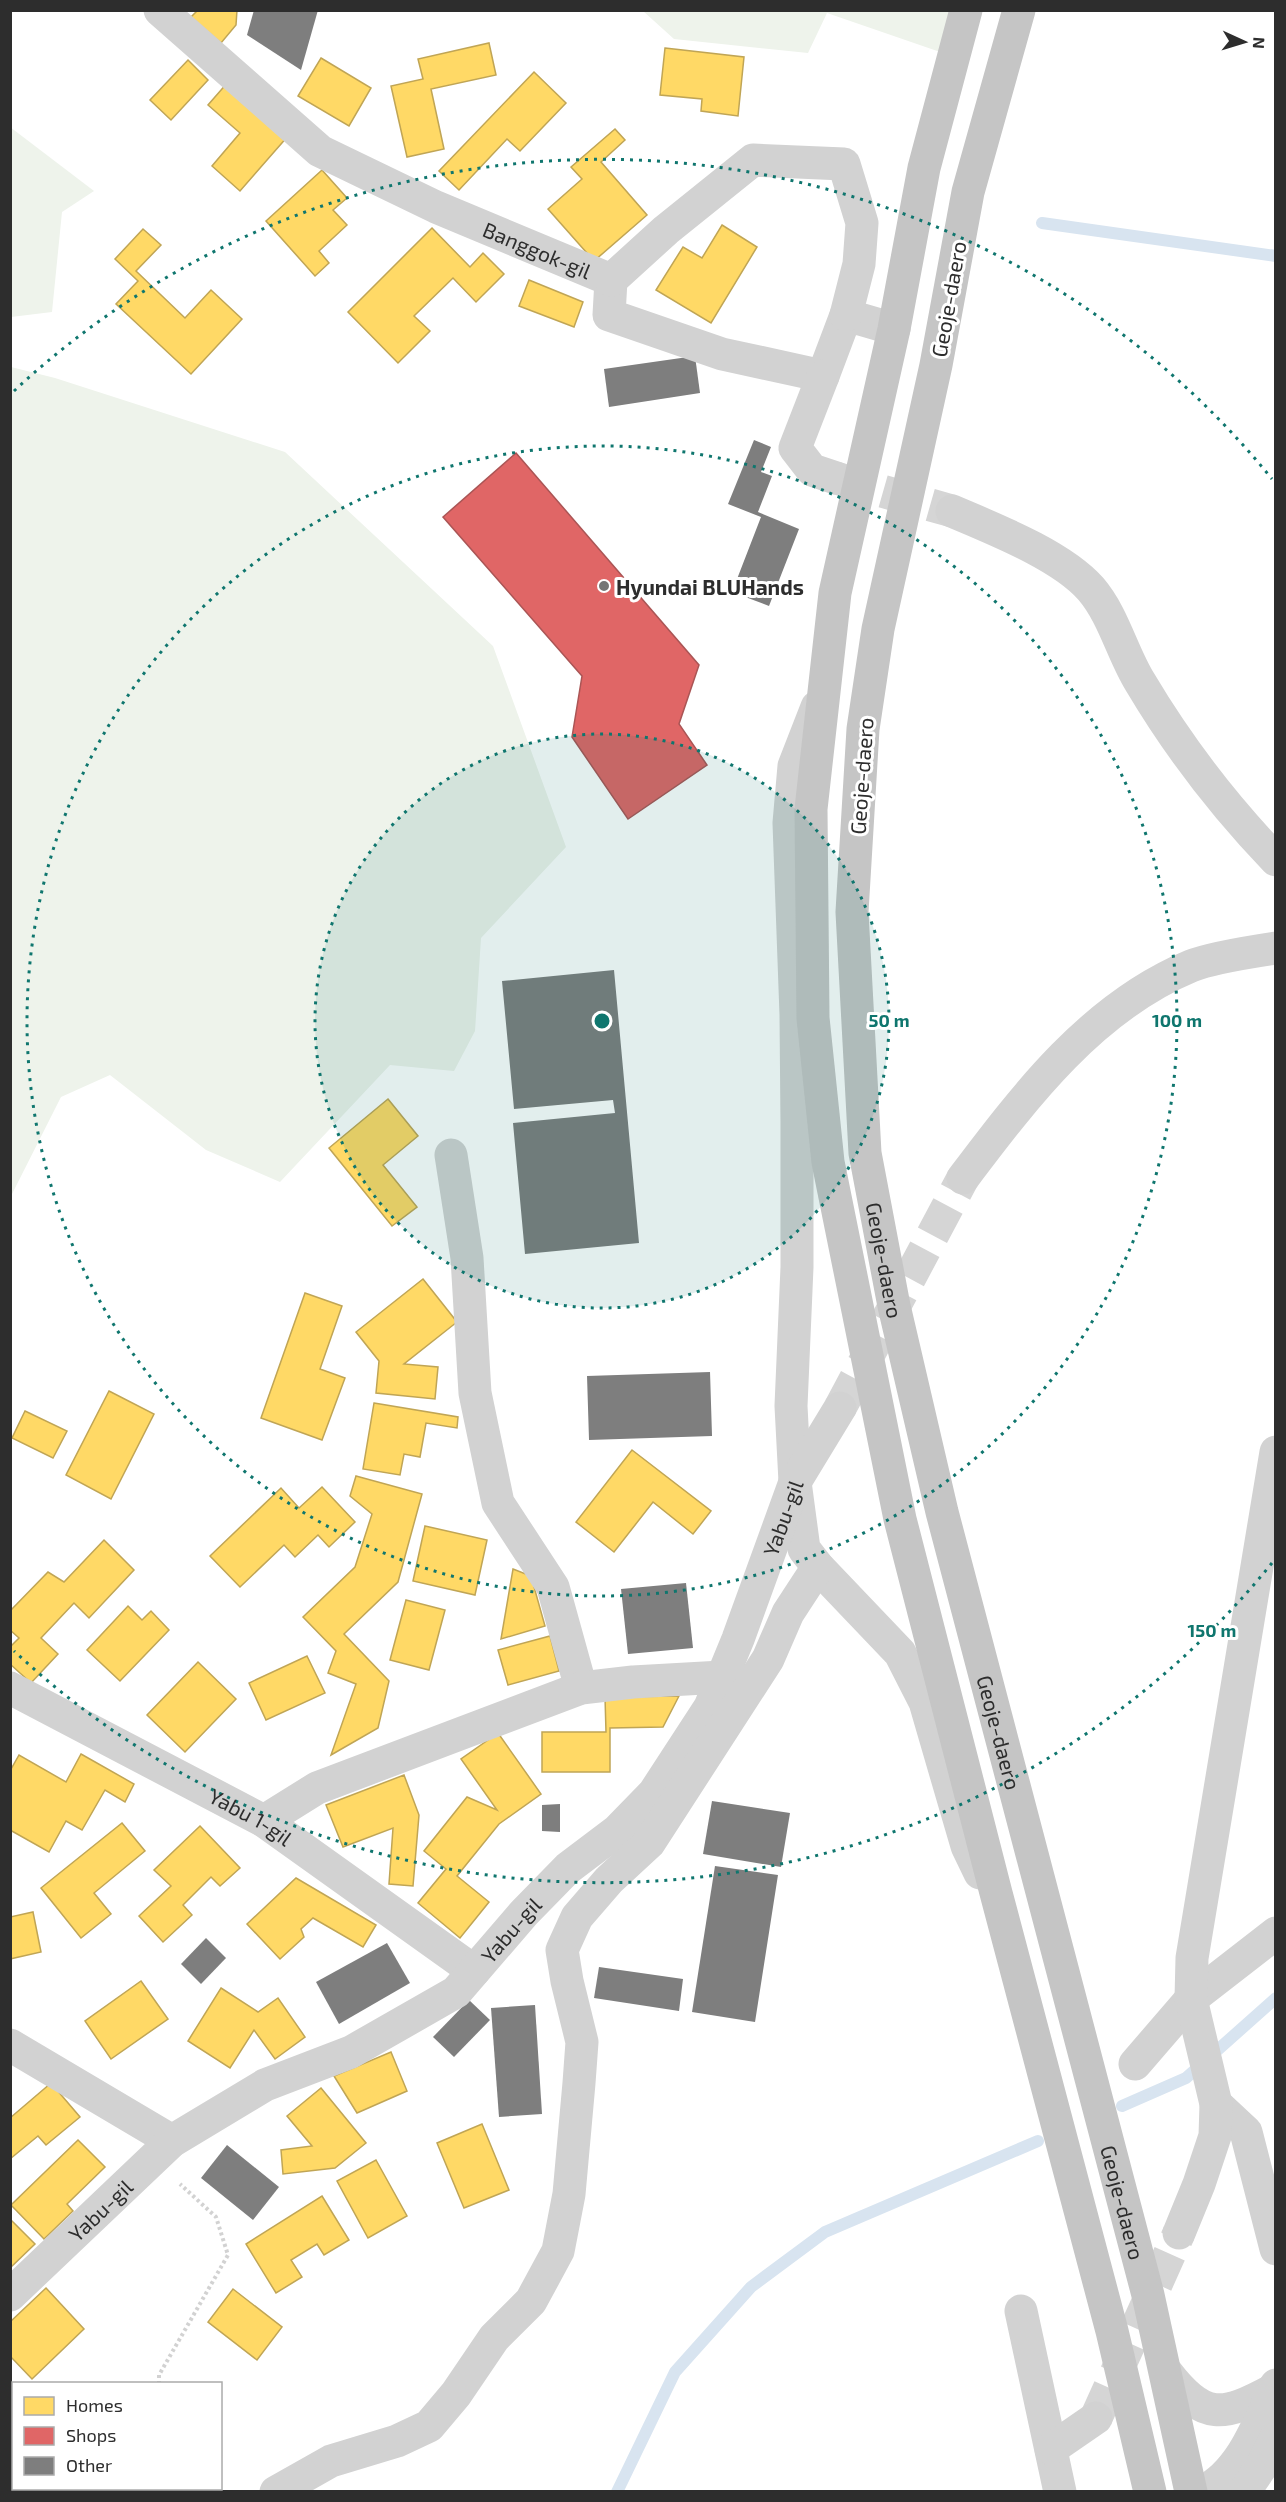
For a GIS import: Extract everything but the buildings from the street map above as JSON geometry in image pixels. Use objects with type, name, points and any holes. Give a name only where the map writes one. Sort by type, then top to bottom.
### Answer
[{"type":"main road","name":"Geoje-daero","points":[[966,10],[924,168],[894,329],[835,593],[811,809],[813,1018],[828,1162],[900,1519],[1112,2331],[1150,2492]]},
{"type":"main road","name":"Geoje-daero","points":[[1019,10],[968,192],[936,365],[878,629],[863,729],[852,912],[865,1154],[894,1305],[942,1512],[1167,2373],[1191,2492]]},
{"type":"street","name":"Banggok-gil","points":[[160,10],[320,151],[436,207],[611,280],[609,315],[722,354],[823,376]]},
{"type":"street","points":[[611,280],[666,230],[753,160],[844,164],[862,223],[859,264],[846,315],[795,448],[812,470],[836,478]]},
{"type":"street","points":[[846,315],[894,329]]},
{"type":"street","points":[[952,511],[1022,541],[1066,569],[1090,589],[1114,627],[1138,681],[1175,737],[1239,821],[1275,860]]},
{"type":"street","points":[[825,688],[794,766],[789,824],[796,1015],[797,1267],[791,1406],[795,1482],[804,1549],[818,1567],[900,1653],[925,1702],[968,1846],[984,1881],[996,1893]]},
{"type":"street","points":[[963,1178],[1025,1097],[1079,1041],[1140,994],[1192,965],[1275,948]]},
{"type":"street","points":[[451,1155],[467,1258],[475,1392],[498,1503],[553,1587],[581,1688]]},
{"type":"street","name":"Yabu-gil","points":[[10,2295],[163,2150],[265,2085],[351,2052],[456,1992],[568,1869],[617,1831],[654,1793],[710,1707],[795,1482],[840,1408]]},
{"type":"street","points":[[1179,2233],[1215,2136],[1216,2104],[1191,1999],[1192,1958],[1275,1452]]},
{"type":"street","points":[[276,2492],[331,2461],[397,2441],[429,2426],[456,2394],[494,2338],[531,2301],[558,2251],[569,2194],[579,2084],[582,2042],[562,1950],[577,1917],[609,1880],[650,1843],[768,1659],[788,1613],[818,1567]]},
{"type":"street","points":[[264,1821],[317,1788],[581,1688],[633,1682],[722,1677]]},
{"type":"street","name":"Yabu 1-gil","points":[[10,1688],[264,1821],[474,1971]]},
{"type":"street","points":[[1135,2064],[1191,1999],[1275,1933]]},
{"type":"street","points":[[10,2045],[163,2150]]},
{"type":"street","points":[[1216,2104],[1246,2132],[1275,2249]]},
{"type":"street","points":[[1021,2311],[1060,2492]]},
{"type":"street","points":[[1167,2373],[1180,2390],[1197,2405],[1219,2411],[1242,2407],[1274,2387]]},
{"type":"street","points":[[1202,2492],[1229,2470],[1249,2444],[1274,2387]]},
{"type":"street","points":[[1051,2449],[1096,2418]]},
{"type":"street","points":[[1244,2492],[1261,2467],[1275,2437]]},
{"type":"path","points":[[159,2382],[159,2375],[228,2255],[216,2217],[163,2150]]},
{"type":"shaded area","points":[[643,11],[954,11],[943,53],[827,13],[808,53],[674,39]]},
{"type":"shaded area","points":[[10,127],[94,191],[62,212],[52,312],[11,317]]},
{"type":"shaded area","points":[[11,367],[55,378],[285,452],[493,646],[566,847],[481,938],[475,1031],[454,1071],[390,1065],[280,1182],[206,1150],[110,1075],[61,1097],[11,1196]]},
{"type":"waterway","points":[[1042,223],[1276,256]]},
{"type":"waterway","points":[[1122,2106],[1186,2078],[1276,1998]]},
{"type":"waterway","points":[[617,2492],[675,2372],[751,2287],[825,2232],[1038,2141]]},
{"type":"tunnel","points":[[836,478],[952,511]]},
{"type":"tunnel","points":[[840,1408],[963,1178]]},
{"type":"tunnel","points":[[1096,2418],[1179,2233]]},
{"type":"place","name":"Hyundai BLUHands","points":[[604,586]]}]
